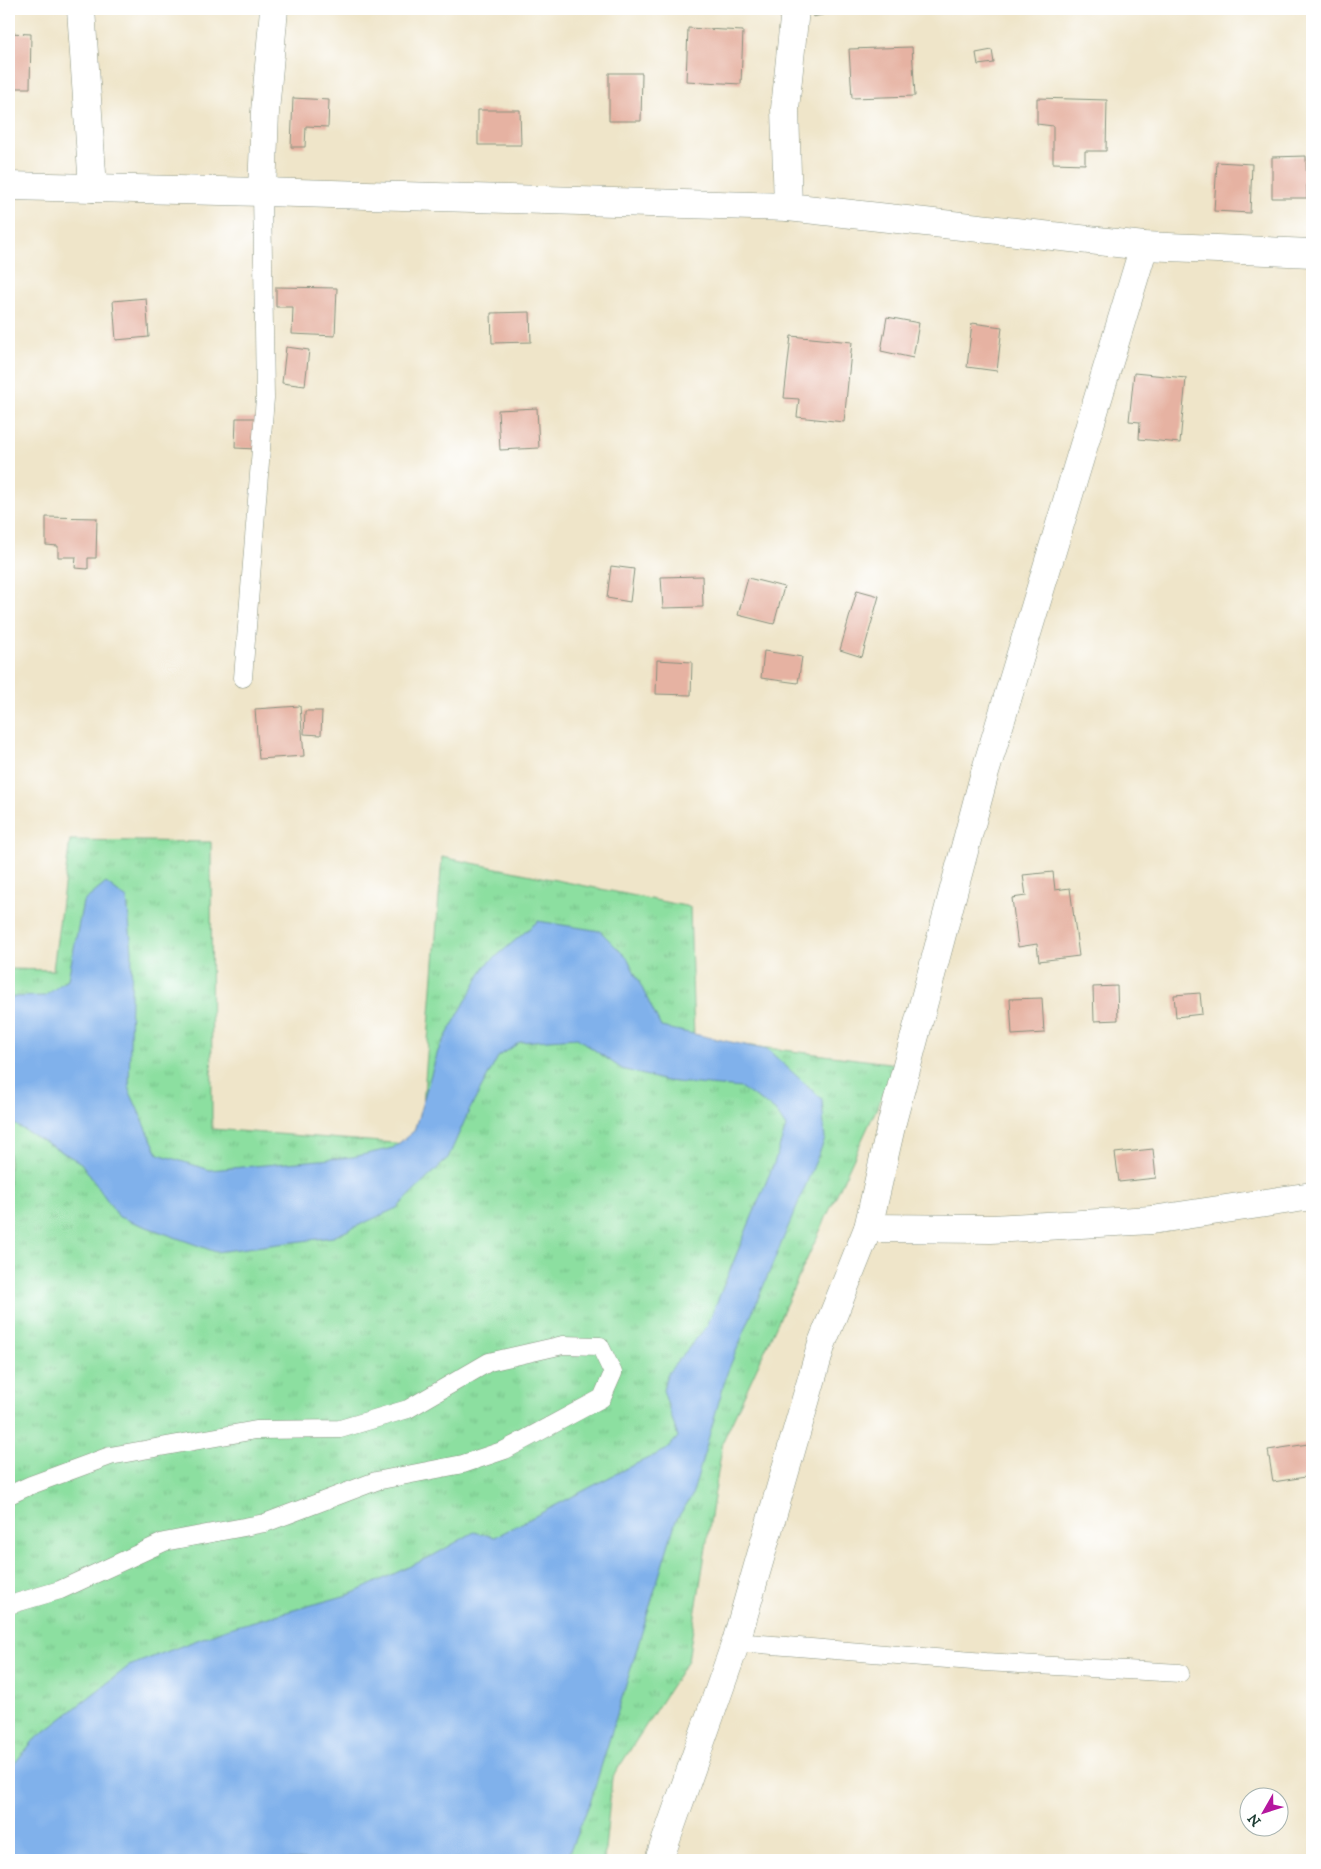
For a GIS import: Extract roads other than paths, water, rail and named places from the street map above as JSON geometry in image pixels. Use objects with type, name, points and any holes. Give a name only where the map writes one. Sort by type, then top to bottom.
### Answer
[{"type":"street","points":[[81,9],[93,188]]},
{"type":"street","points":[[262,192],[265,112],[274,9]]},
{"type":"street","points":[[788,207],[785,109],[795,9]]},
{"type":"street","points":[[9,186],[788,207],[1144,246],[1312,253]]},
{"type":"street","points":[[659,1860],[736,1642],[822,1343],[868,1228],[892,1122],[984,776],[1144,246]]},
{"type":"street","points":[[868,1228],[992,1229],[1152,1220],[1312,1196]]},
{"type":"lane","points":[[243,678],[265,398],[262,192]]},
{"type":"lane","points":[[9,1495],[30,1484],[110,1456],[256,1430],[340,1428],[408,1409],[489,1362],[563,1345],[600,1346],[613,1373],[602,1398],[505,1450],[463,1464],[376,1481],[265,1523],[164,1542],[60,1590],[9,1605]]},
{"type":"lane","points":[[736,1642],[985,1662],[1180,1672]]},
{"type":"water","points":[[106,883],[127,899],[132,951],[129,1090],[158,1154],[210,1170],[353,1157],[393,1148],[414,1131],[438,1051],[485,966],[538,921],[600,931],[628,959],[661,1027],[768,1050],[822,1099],[825,1139],[727,1373],[692,1496],[676,1520],[591,1800],[566,1860],[9,1860],[9,1770],[34,1740],[129,1666],[226,1629],[351,1594],[434,1555],[474,1532],[495,1537],[627,1468],[666,1450],[678,1437],[663,1390],[667,1374],[707,1326],[774,1163],[786,1127],[775,1110],[741,1088],[666,1081],[622,1069],[577,1038],[520,1042],[498,1057],[469,1111],[448,1158],[397,1208],[333,1237],[216,1252],[119,1217],[81,1163],[9,1121],[9,997],[45,996],[68,979],[83,902]]}]
